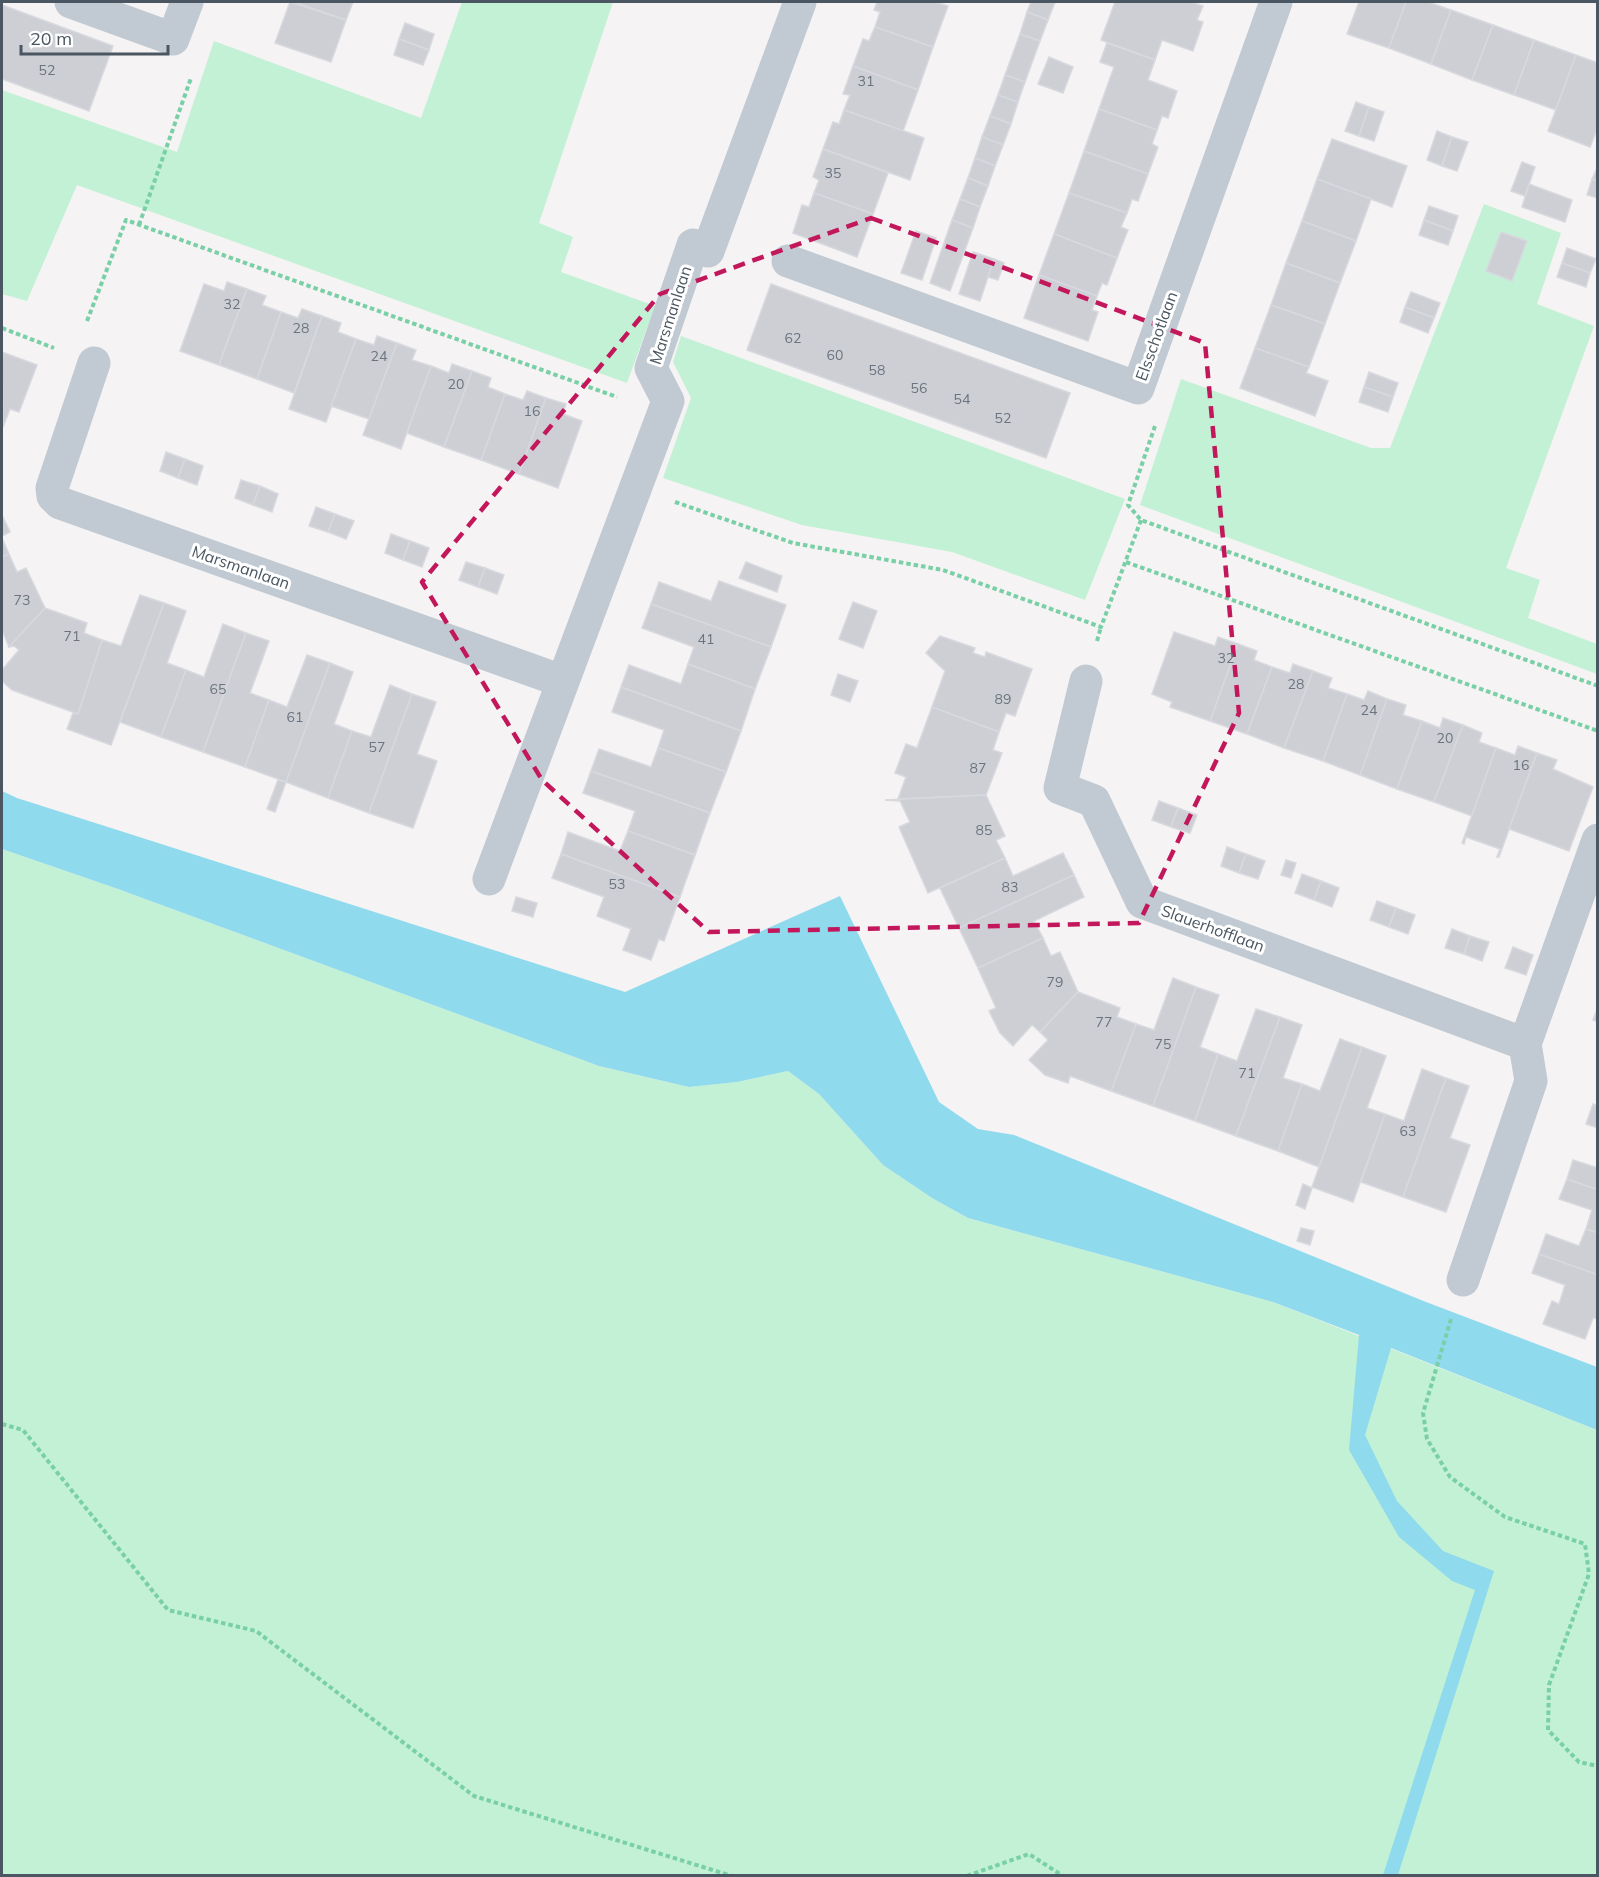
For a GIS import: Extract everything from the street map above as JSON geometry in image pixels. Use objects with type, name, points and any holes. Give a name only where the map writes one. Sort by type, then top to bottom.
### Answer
[{"type":"street","points":[[71,2],[174,39],[187,2]]},
{"type":"street","name":"Marsmanlaan","points":[[489,879],[668,401],[651,368],[693,245],[708,251],[800,2]]},
{"type":"street","name":"Elsschotlaan","points":[[788,261],[1138,388],[1276,2]]},
{"type":"street","name":"Marsmanlaan","points":[[94,363],[52,488],[53,496],[60,503],[562,681]]},
{"type":"street","name":"Slauerhofflaan","points":[[1086,681],[1060,788],[1094,801],[1142,902],[1526,1044]]},
{"type":"street","points":[[1464,1280],[1530,1081],[1526,1044],[1598,840]]},
{"type":"path","points":[[139,225],[201,49],[174,39]]},
{"type":"path","points":[[86,324],[126,220],[663,414]]},
{"type":"path","points":[[2,328],[63,351]]},
{"type":"path","points":[[1138,388],[1164,398],[1128,505],[1141,520],[1598,686]]},
{"type":"path","points":[[635,488],[793,543],[943,570],[1101,627],[1141,520]]},
{"type":"path","points":[[1126,562],[1598,731]]},
{"type":"path","points":[[1453,1314],[1422,1413],[1427,1439],[1450,1477],[1505,1517],[1585,1544],[1589,1574],[1549,1685],[1548,1730],[1579,1762],[1598,1766]]},
{"type":"path","points":[[2,1424],[22,1430],[168,1610],[256,1631],[474,1796],[732,1875]]},
{"type":"path","points":[[967,1875],[1029,1854],[1063,1875]]},
{"type":"highlighted area","points":[[871,218],[1205,343],[1239,713],[1139,923],[709,932],[542,780],[422,582],[660,294]]},
{"type":"green space","points":[[462,2],[613,2],[539,223],[573,237],[561,272],[655,306],[627,383],[77,185],[27,301],[2,294],[2,90],[177,152],[214,41],[421,118]]},
{"type":"green space","points":[[1484,204],[1561,233],[1537,304],[1594,326],[1506,568],[1540,580],[1528,618],[1597,644],[1597,674],[1140,505],[1181,379],[1371,448],[1390,448]]},
{"type":"green space","points":[[681,336],[1125,499],[1085,600],[952,552],[802,525],[663,478],[691,398],[673,362]]},
{"type":"green space","points":[[2,849],[118,889],[599,1066],[689,1087],[737,1082],[788,1071],[819,1094],[883,1165],[932,1198],[968,1218],[1273,1302],[1597,1430],[1597,1875],[2,1876]]},
{"type":"water","points":[[2,791],[17,798],[625,992],[840,896],[939,1102],[978,1129],[1014,1135],[1426,1302],[1597,1367],[1597,1430],[1391,1348],[1365,1435],[1397,1501],[1443,1551],[1494,1571],[1398,1875],[1383,1875],[1475,1590],[1452,1581],[1399,1537],[1349,1450],[1359,1335],[1273,1302],[968,1218],[932,1198],[883,1165],[819,1094],[788,1071],[737,1082],[689,1087],[599,1066],[118,889],[2,849]]},
{"type":"building","points":[[290,2],[346,20],[331,62],[275,43]]},
{"type":"building","points":[[294,2],[353,2],[346,20]]},
{"type":"building","points":[[877,2],[935,2],[948,6],[933,47],[875,27],[880,12],[874,10]]},
{"type":"building","points":[[1031,2],[1055,2],[1048,20],[1027,12]]},
{"type":"building","points":[[1115,2],[1191,2],[1203,6],[1197,20],[1203,22],[1193,51],[1162,40],[1155,60],[1101,40]]},
{"type":"building","points":[[1359,2],[1406,2],[1389,48],[1347,34]]},
{"type":"building","points":[[1406,2],[1428,2],[1451,10],[1431,64],[1389,48]]},
{"type":"building","points":[[2,5],[113,46],[89,111],[2,79]]},
{"type":"building","points":[[1451,10],[1493,25],[1472,80],[1431,64]]},
{"type":"building","points":[[1027,12],[1048,20],[1040,41],[1020,34]]},
{"type":"building","points":[[405,23],[434,34],[429,50],[399,39]]},
{"type":"building","points":[[1493,25],[1534,40],[1514,95],[1472,80]]},
{"type":"building","points":[[875,27],[933,47],[918,90],[853,66],[863,39],[869,41]]},
{"type":"building","points":[[1020,34],[1040,41],[1025,82],[1005,75]]},
{"type":"building","points":[[399,39],[429,50],[423,65],[394,55]]},
{"type":"building","points":[[1534,40],[1576,55],[1556,110],[1514,95]]},
{"type":"building","points":[[1107,43],[1155,60],[1148,80],[1177,91],[1168,118],[1162,116],[1157,130],[1099,109],[1114,67],[1100,62]]},
{"type":"building","points":[[1576,55],[1598,63],[1598,127],[1590,147],[1548,131]]},
{"type":"building","points":[[1049,57],[1073,67],[1063,93],[1038,84]]},
{"type":"building","points":[[853,66],[918,90],[903,131],[844,110],[850,95],[843,94]]},
{"type":"building","points":[[1005,75],[1025,82],[1018,102],[998,95]]},
{"type":"building","points":[[998,95],[1018,102],[1011,124],[990,116]]},
{"type":"building","points":[[1356,102],[1369,107],[1359,136],[1345,131]]},
{"type":"building","points":[[1369,107],[1384,112],[1374,141],[1359,136]]},
{"type":"building","points":[[1099,109],[1157,130],[1152,144],[1158,147],[1148,174],[1084,151]]},
{"type":"building","points":[[844,110],[924,138],[910,180],[823,149],[833,122],[839,124]]},
{"type":"building","points":[[990,116],[1011,124],[1003,145],[982,137]]},
{"type":"building","points":[[1437,131],[1452,137],[1442,166],[1427,160]]},
{"type":"building","points":[[982,137],[1003,145],[995,166],[975,158]]},
{"type":"building","points":[[1452,137],[1468,142],[1457,171],[1442,166]]},
{"type":"building","points":[[1332,139],[1407,166],[1392,207],[1317,179]]},
{"type":"building","points":[[823,149],[888,173],[873,214],[814,193],[819,180],[813,177]]},
{"type":"building","points":[[1084,151],[1148,174],[1138,201],[1132,199],[1127,213],[1069,193]]},
{"type":"building","points":[[975,158],[995,166],[988,186],[968,178]]},
{"type":"building","points":[[1522,162],[1535,167],[1525,196],[1511,191]]},
{"type":"building","points":[[1598,166],[1598,181],[1592,179]]},
{"type":"building","points":[[968,178],[988,186],[980,207],[960,199]]},
{"type":"building","points":[[1317,179],[1371,199],[1356,241],[1302,221]]},
{"type":"building","points":[[1592,179],[1598,181],[1598,198],[1587,195]]},
{"type":"building","points":[[1529,184],[1572,200],[1565,222],[1522,207]]},
{"type":"building","points":[[814,193],[873,214],[857,257],[793,233],[802,205],[809,207]]},
{"type":"building","points":[[1069,193],[1127,213],[1121,227],[1128,230],[1117,258],[1054,234]]},
{"type":"building","points":[[960,199],[980,207],[973,228],[952,220]]},
{"type":"building","points":[[1429,206],[1458,216],[1453,231],[1424,220]]},
{"type":"building","points":[[952,220],[973,228],[950,291],[930,283]]},
{"type":"building","points":[[1424,220],[1453,231],[1448,245],[1419,235]]},
{"type":"building","points":[[1302,221],[1356,241],[1340,283],[1286,263]]},
{"type":"building","points":[[916,231],[936,238],[922,280],[901,273]]},
{"type":"building","points":[[1501,232],[1527,241],[1512,281],[1486,271]]},
{"type":"building","points":[[1054,234],[1117,258],[1107,285],[1102,283],[1097,296],[1039,275]]},
{"type":"building","points":[[1567,248],[1596,259],[1590,273],[1562,263]]},
{"type":"building","points":[[973,252],[994,259],[980,301],[959,294]]},
{"type":"building","points":[[994,259],[1004,263],[998,280],[988,277]]},
{"type":"building","points":[[1286,263],[1340,283],[1325,324],[1271,305]]},
{"type":"building","points":[[1562,263],[1590,273],[1586,287],[1557,277]]},
{"type":"building","points":[[1039,275],[1097,296],[1092,310],[1098,312],[1088,341],[1024,318]]},
{"type":"building","points":[[227,282],[247,289],[219,365],[180,351],[204,284],[224,291]]},
{"type":"building","points":[[771,284],[1070,393],[1046,458],[747,350]]},
{"type":"building","points":[[247,289],[266,296],[262,305],[281,312],[257,379],[219,365]]},
{"type":"building","points":[[1411,292],[1440,303],[1434,318],[1405,307]]},
{"type":"building","points":[[1271,305],[1325,324],[1309,367],[1255,348]]},
{"type":"building","points":[[1405,307],[1434,318],[1428,333],[1400,322]]},
{"type":"building","points":[[302,309],[322,316],[294,393],[257,379],[281,312],[298,318]]},
{"type":"building","points":[[322,316],[341,323],[338,332],[356,339],[326,422],[289,409]]},
{"type":"building","points":[[377,336],[397,343],[369,419],[331,406],[356,339],[374,345]]},
{"type":"building","points":[[397,343],[416,350],[412,360],[431,366],[401,449],[363,435]]},
{"type":"building","points":[[1255,348],[1309,367],[1306,373],[1328,381],[1315,416],[1240,388]]},
{"type":"building","points":[[2,352],[37,365],[19,412],[10,409],[3,427]]},
{"type":"building","points":[[452,364],[472,371],[444,447],[407,433],[431,366],[449,373]]},
{"type":"building","points":[[472,371],[491,378],[488,387],[505,394],[481,460],[444,447]]},
{"type":"building","points":[[1369,372],[1398,383],[1393,397],[1364,387]]},
{"type":"building","points":[[1364,387],[1393,397],[1388,412],[1359,402]]},
{"type":"building","points":[[527,391],[546,398],[519,474],[481,460],[505,394],[523,400]]},
{"type":"building","points":[[546,398],[566,404],[563,414],[582,421],[558,488],[519,474]]},
{"type":"building","points":[[166,452],[185,459],[178,478],[160,471]]},
{"type":"building","points":[[185,459],[203,466],[197,485],[178,478]]},
{"type":"building","points":[[241,480],[260,486],[253,505],[235,498]]},
{"type":"building","points":[[260,486],[278,494],[272,512],[253,505]]},
{"type":"building","points":[[316,507],[335,514],[328,532],[309,526]]},
{"type":"building","points":[[335,514],[354,521],[346,539],[328,532]]},
{"type":"building","points":[[2,515],[10,532],[2,536]]},
{"type":"building","points":[[391,534],[410,541],[403,560],[385,553]]},
{"type":"building","points":[[2,538],[9,554],[2,557]]},
{"type":"building","points":[[410,541],[429,548],[422,567],[403,560]]},
{"type":"building","points":[[9,554],[17,572],[26,568],[45,608],[9,647],[2,630],[2,557]]},
{"type":"building","points":[[466,562],[485,568],[478,587],[459,580]]},
{"type":"building","points":[[746,562],[782,576],[777,592],[739,578]]},
{"type":"building","points":[[485,568],[504,575],[497,594],[478,587]]},
{"type":"building","points":[[719,581],[786,605],[771,647],[651,604],[659,582],[711,601]]},
{"type":"building","points":[[140,595],[164,603],[111,745],[67,729],[73,713],[78,714],[102,640],[121,646]]},
{"type":"building","points":[[853,602],[877,611],[863,648],[839,639]]},
{"type":"building","points":[[164,603],[186,611],[167,663],[186,670],[161,737],[120,722]]},
{"type":"building","points":[[651,604],[771,647],[755,689],[688,664],[694,647],[642,628]]},
{"type":"building","points":[[45,608],[87,623],[84,633],[102,640],[78,714],[12,690],[2,681],[2,670],[19,650],[14,646],[9,647]]},
{"type":"building","points":[[223,624],[246,633],[203,752],[161,737],[186,670],[204,677]]},
{"type":"building","points":[[1174,632],[1215,646],[1218,637],[1238,644],[1210,721],[1170,707],[1172,702],[1152,694]]},
{"type":"building","points":[[246,633],[269,641],[250,693],[269,700],[245,767],[203,752]]},
{"type":"building","points":[[940,636],[975,648],[973,653],[985,657],[986,652],[1032,669],[1015,716],[1006,713],[999,732],[932,707],[945,671],[926,653]]},
{"type":"building","points":[[1238,644],[1257,651],[1254,660],[1272,667],[1247,734],[1210,721]]},
{"type":"building","points":[[307,655],[330,663],[286,782],[245,767],[269,700],[287,707]]},
{"type":"building","points":[[330,663],[353,672],[334,724],[352,731],[328,798],[286,782]]},
{"type":"building","points":[[688,664],[755,689],[741,731],[621,687],[629,665],[681,684]]},
{"type":"building","points":[[1293,664],[1313,671],[1284,748],[1247,734],[1272,667],[1290,673]]},
{"type":"building","points":[[1313,671],[1332,678],[1328,688],[1347,694],[1323,761],[1284,748]]},
{"type":"building","points":[[838,674],[858,681],[850,702],[831,695]]},
{"type":"building","points":[[390,685],[412,694],[369,813],[328,798],[352,731],[371,737]]},
{"type":"building","points":[[621,687],[741,731],[726,772],[658,748],[664,730],[612,712]]},
{"type":"building","points":[[1368,691],[1387,699],[1360,775],[1323,761],[1347,694],[1364,700]]},
{"type":"building","points":[[412,694],[436,702],[417,754],[437,761],[413,828],[369,813]]},
{"type":"building","points":[[1387,699],[1406,705],[1403,715],[1422,721],[1397,789],[1360,775]]},
{"type":"building","points":[[932,707],[999,732],[993,750],[1002,753],[986,795],[898,799],[906,777],[895,773],[906,744],[917,748]]},
{"type":"building","points":[[1443,718],[1463,725],[1434,802],[1397,789],[1422,721],[1440,728]]},
{"type":"building","points":[[1463,725],[1482,733],[1479,742],[1496,748],[1472,816],[1434,802]]},
{"type":"building","points":[[1518,746],[1537,753],[1499,857],[1497,857],[1500,849],[1466,837],[1464,844],[1462,843],[1496,748],[1515,755]]},
{"type":"building","points":[[658,748],[726,772],[710,813],[591,771],[599,749],[651,767]]},
{"type":"building","points":[[1537,753],[1557,760],[1553,769],[1593,787],[1569,851],[1509,829]]},
{"type":"building","points":[[591,771],[710,813],[695,855],[628,831],[635,811],[583,793]]},
{"type":"building","points":[[278,780],[286,782],[275,812],[267,809]]},
{"type":"building","points":[[986,795],[1005,836],[996,840],[1005,858],[928,893],[899,827],[910,822],[900,801],[885,800]]},
{"type":"building","points":[[1159,801],[1178,808],[1171,827],[1152,820]]},
{"type":"building","points":[[1178,808],[1197,815],[1190,833],[1171,827]]},
{"type":"building","points":[[628,831],[695,855],[680,897],[561,854],[568,832],[620,851]]},
{"type":"building","points":[[1227,847],[1246,854],[1239,873],[1221,866]]},
{"type":"building","points":[[1063,853],[1074,875],[959,928],[940,888],[1005,858],[1013,876]]},
{"type":"building","points":[[561,854],[680,897],[664,941],[659,939],[651,960],[623,950],[631,929],[597,916],[604,897],[552,878]]},
{"type":"building","points":[[1246,854],[1265,861],[1258,879],[1239,873]]},
{"type":"building","points":[[1286,860],[1296,863],[1291,878],[1281,875]]},
{"type":"building","points":[[1302,874],[1321,881],[1314,900],[1295,893]]},
{"type":"building","points":[[1074,875],[1084,897],[1034,921],[1043,938],[978,968],[959,928]]},
{"type":"building","points":[[1321,881],[1339,888],[1332,907],[1314,900]]},
{"type":"building","points":[[516,897],[537,903],[533,917],[512,911]]},
{"type":"building","points":[[1377,901],[1396,908],[1389,927],[1370,920]]},
{"type":"building","points":[[1396,908],[1415,915],[1408,934],[1389,927]]},
{"type":"building","points":[[1452,929],[1470,936],[1464,954],[1445,948]]},
{"type":"building","points":[[1470,936],[1489,942],[1482,961],[1464,954]]},
{"type":"building","points":[[1043,938],[1051,956],[1060,952],[1078,992],[1040,1032],[1032,1025],[1013,1046],[1000,1033],[989,1011],[996,1008],[978,968]]},
{"type":"building","points":[[1513,947],[1533,955],[1526,975],[1505,968]]},
{"type":"building","points":[[1173,978],[1196,987],[1153,1106],[1111,1091],[1136,1024],[1154,1030]]},
{"type":"building","points":[[1196,987],[1219,995],[1200,1047],[1218,1054],[1195,1121],[1153,1106]]},
{"type":"building","points":[[1078,992],[1120,1008],[1117,1017],[1136,1024],[1111,1091],[1070,1076],[1068,1083],[1045,1075],[1029,1060],[1048,1040],[1040,1032]]},
{"type":"building","points":[[1598,1007],[1598,1022],[1593,1020]]},
{"type":"building","points":[[1256,1009],[1280,1017],[1236,1136],[1195,1121],[1218,1054],[1237,1061]]},
{"type":"building","points":[[1280,1017],[1302,1025],[1283,1078],[1302,1084],[1278,1151],[1236,1136]]},
{"type":"building","points":[[1340,1039],[1362,1047],[1319,1167],[1278,1151],[1302,1084],[1320,1091]]},
{"type":"building","points":[[1362,1047],[1386,1056],[1367,1108],[1385,1114],[1353,1202],[1312,1187]]},
{"type":"building","points":[[1422,1069],[1446,1078],[1403,1197],[1361,1182],[1385,1114],[1404,1121]]},
{"type":"building","points":[[1446,1078],[1469,1086],[1450,1138],[1470,1145],[1446,1212],[1403,1197]]},
{"type":"building","points":[[1593,1104],[1598,1106],[1598,1128],[1586,1124]]},
{"type":"building","points":[[1573,1160],[1598,1168],[1598,1190],[1567,1179]]},
{"type":"building","points":[[1567,1179],[1598,1190],[1598,1233],[1586,1229],[1592,1210],[1559,1199]]},
{"type":"building","points":[[1303,1184],[1312,1188],[1305,1209],[1296,1205]]},
{"type":"building","points":[[1301,1228],[1314,1231],[1310,1245],[1297,1241]]},
{"type":"building","points":[[1586,1229],[1598,1233],[1598,1275],[1539,1254],[1546,1234],[1579,1246]]},
{"type":"building","points":[[1539,1254],[1598,1275],[1598,1319],[1593,1318],[1585,1339],[1543,1324],[1552,1301],[1559,1304],[1565,1285],[1532,1273]]}]
